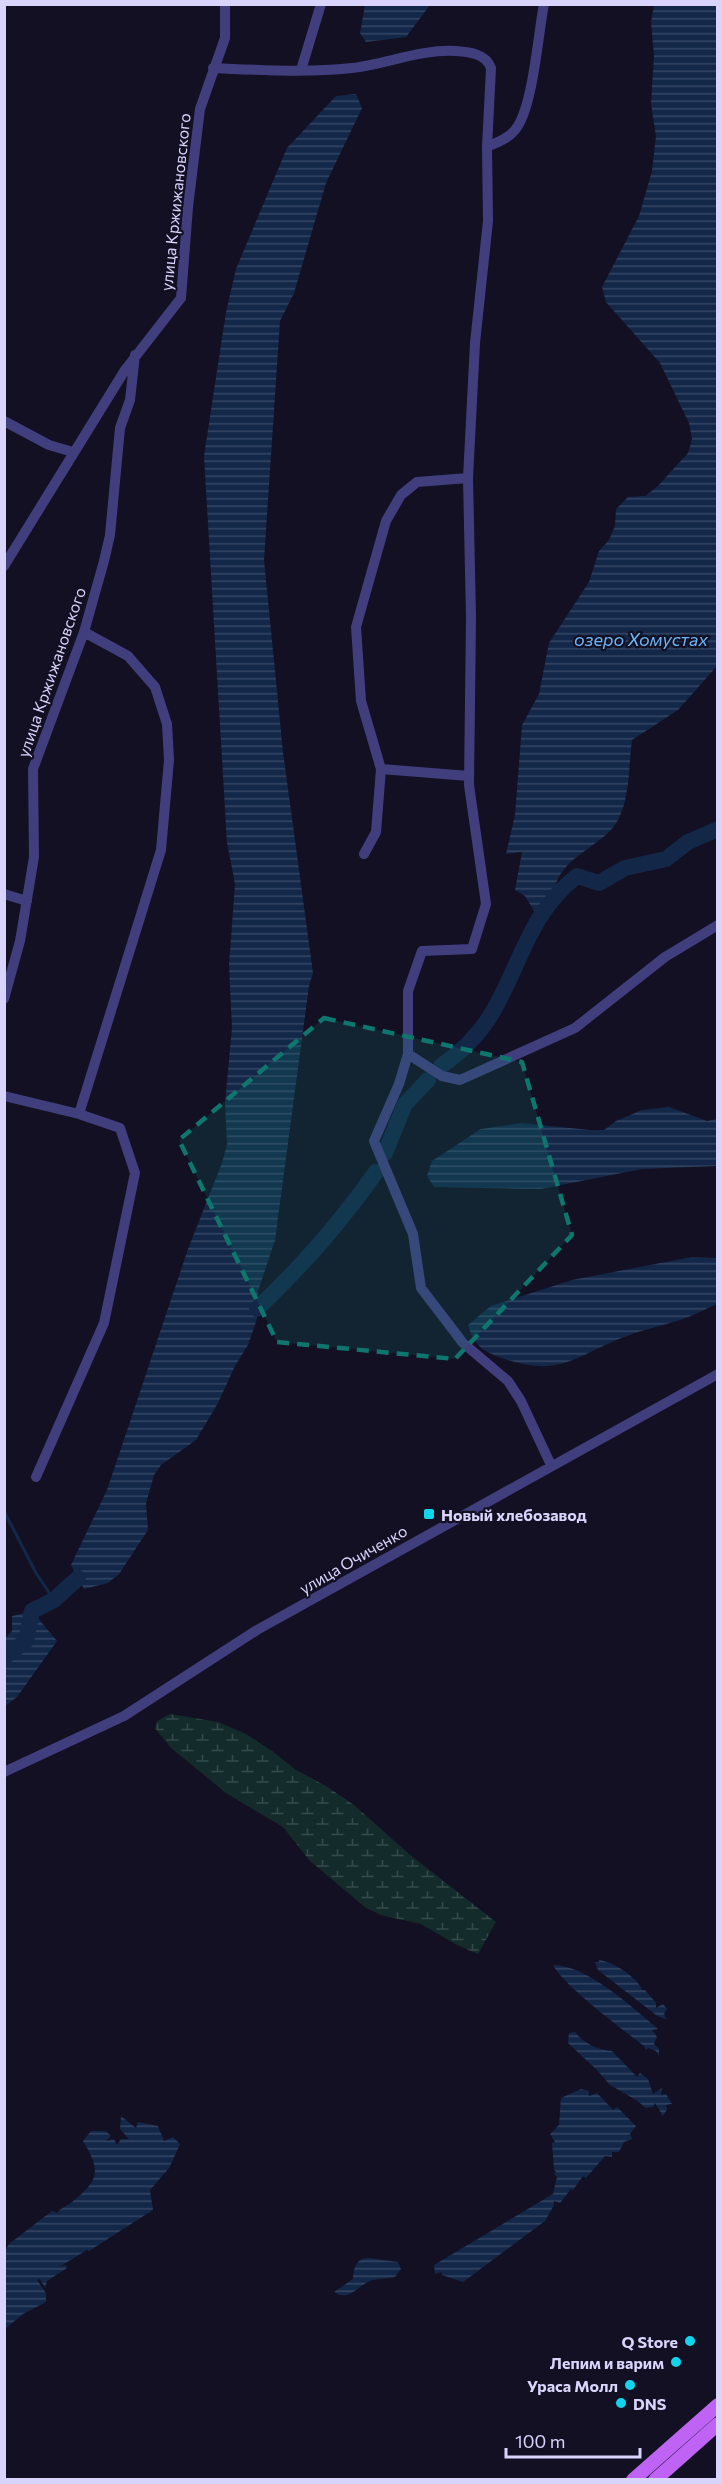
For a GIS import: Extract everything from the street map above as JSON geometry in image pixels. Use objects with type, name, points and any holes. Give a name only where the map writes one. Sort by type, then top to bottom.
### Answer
[{"type":"main road","points":[[633,2480],[717,2404]]},
{"type":"main road","points":[[655,2480],[717,2424]]},
{"type":"street","name":"улица Кржижановского","points":[[4,566],[135,355],[182,298],[188,207],[197,126],[213,68],[225,38],[225,4]]},
{"type":"street","points":[[301,70],[321,4]]},
{"type":"street","points":[[488,147],[508,137],[515,130],[526,110],[544,4]]},
{"type":"street","points":[[213,68],[301,70],[352,68],[456,51],[479,55],[489,62],[492,74],[488,147],[488,221],[475,343],[468,478],[471,617],[470,776],[486,904],[472,949],[422,951],[408,991],[408,1054],[399,1084],[374,1141],[413,1234],[421,1288],[463,1343],[508,1381],[521,1401],[551,1465]]},
{"type":"street","name":"улица Кржижановского","points":[[4,999],[21,941],[34,857],[33,769],[84,632],[110,535],[120,428],[130,400],[135,355]]},
{"type":"street","points":[[4,421],[49,445],[73,452]]},
{"type":"street","points":[[364,854],[376,832],[381,769],[361,701],[356,627],[386,521],[401,495],[417,482],[468,478]]},
{"type":"street","points":[[79,1114],[161,850],[169,760],[167,724],[155,687],[129,656],[84,632]]},
{"type":"street","points":[[381,769],[470,776]]},
{"type":"street","points":[[4,894],[27,901]]},
{"type":"street","points":[[408,1054],[442,1076],[460,1080],[575,1028],[665,957],[717,925]]},
{"type":"street","points":[[4,1096],[79,1114],[120,1128],[135,1173],[104,1323],[36,1477]]},
{"type":"street","name":"улица Очиченко","points":[[4,1772],[124,1716],[258,1630],[717,1374]]},
{"type":"highlighted area","points":[[324,1018],[522,1062],[572,1235],[455,1359],[277,1342],[179,1140]]},
{"type":"green space","points":[[170,1714],[218,1722],[246,1734],[296,1770],[326,1786],[354,1805],[409,1854],[496,1922],[478,1954],[457,1945],[421,1924],[381,1915],[366,1908],[310,1861],[283,1827],[226,1793],[170,1747],[155,1728],[157,1721]]},
{"type":"water","points":[[365,4],[430,5],[406,37],[366,42],[360,33]]},
{"type":"water","name":"озеро Хомустах","points":[[654,5],[717,5],[717,666],[678,710],[632,740],[627,789],[621,814],[608,833],[578,856],[562,872],[555,886],[551,907],[539,919],[525,896],[515,890],[522,852],[506,854],[515,815],[522,725],[539,694],[549,643],[589,582],[599,551],[609,540],[615,526],[616,509],[628,497],[645,496],[657,487],[688,453],[692,439],[689,423],[660,363],[606,302],[602,287],[639,216],[652,171],[656,136],[651,104],[654,56],[651,22]]},
{"type":"water","points":[[356,94],[362,108],[326,183],[294,293],[280,321],[264,560],[283,752],[313,973],[309,986],[275,1240],[258,1291],[257,1319],[248,1345],[235,1366],[218,1403],[196,1440],[161,1465],[154,1475],[146,1503],[148,1530],[119,1574],[108,1583],[84,1589],[71,1565],[107,1490],[188,1249],[222,1163],[227,1144],[225,1103],[232,1028],[229,965],[235,884],[227,843],[204,456],[226,312],[236,269],[287,148],[336,96]]},
{"type":"water","points":[[669,1107],[707,1121],[717,1119],[717,1166],[642,1169],[541,1189],[434,1187],[427,1176],[432,1161],[481,1129],[521,1123],[604,1130],[616,1121],[642,1110]]},
{"type":"water","points":[[692,1257],[717,1258],[717,1304],[685,1318],[627,1336],[567,1362],[539,1366],[502,1358],[489,1353],[480,1346],[473,1338],[468,1325],[491,1306],[572,1280]]},
{"type":"water","points":[[32,1611],[57,1641],[17,1697],[5,1706],[5,1638],[12,1631],[12,1616]]},
{"type":"water","points":[[599,1960],[618,1967],[631,1976],[656,2003],[656,2008],[663,2004],[667,2009],[664,2014],[667,2020],[656,2015],[598,1970],[595,1962]]},
{"type":"water","points":[[553,1965],[580,1972],[595,1980],[658,2029],[652,2030],[657,2037],[654,2044],[659,2049],[659,2056],[656,2051],[648,2048],[646,2050],[595,2007],[559,1974]]},
{"type":"water","points":[[575,2032],[592,2046],[612,2051],[637,2077],[640,2073],[648,2079],[653,2094],[662,2088],[661,2095],[666,2094],[672,2104],[666,2105],[667,2109],[663,2116],[655,2103],[653,2107],[646,2108],[610,2085],[568,2043],[569,2033]]},
{"type":"water","points":[[581,2089],[589,2091],[589,2096],[597,2093],[613,2110],[617,2107],[636,2126],[630,2134],[632,2139],[624,2142],[619,2152],[612,2152],[612,2157],[605,2156],[586,2178],[583,2176],[560,2203],[554,2201],[545,2221],[463,2282],[442,2275],[441,2272],[435,2274],[434,2265],[553,2194],[557,2177],[554,2174],[556,2172],[552,2143],[555,2142],[550,2134],[559,2125],[561,2098]]},
{"type":"water","points":[[121,2116],[136,2128],[138,2122],[158,2126],[164,2141],[173,2137],[180,2144],[169,2168],[150,2190],[153,2210],[89,2251],[87,2250],[59,2267],[66,2265],[67,2268],[47,2281],[45,2288],[40,2279],[37,2280],[46,2293],[46,2302],[23,2314],[5,2329],[5,2251],[9,2244],[52,2211],[57,2213],[88,2187],[93,2180],[95,2167],[83,2141],[91,2131],[106,2131],[111,2136],[106,2141],[114,2139],[117,2145],[121,2139],[129,2139],[120,2129]]},
{"type":"water","points":[[368,2258],[398,2262],[401,2269],[395,2277],[370,2281],[348,2294],[339,2295],[334,2292],[353,2279],[355,2268],[360,2260]]},
{"type":"waterway","points":[[441,1066],[456,1055],[482,1028],[502,995],[537,923],[561,890],[577,876],[599,883],[625,868],[666,859],[688,842],[718,829]]},
{"type":"waterway","points":[[385,1153],[405,1104],[428,1080]]},
{"type":"waterway","points":[[257,1309],[320,1243],[376,1172]]},
{"type":"waterway","points":[[4,1511],[36,1573],[54,1600]]},
{"type":"waterway","points":[[4,1657],[26,1641],[32,1611],[54,1600],[78,1578]]},
{"type":"place","name":"Новый хлебозавод","points":[[429,1514]]},
{"type":"place","name":"Q Store","points":[[690,2341]]},
{"type":"place","name":"Лепим и варим","points":[[676,2362]]},
{"type":"place","name":"Ураса Молл","points":[[630,2385]]},
{"type":"place","name":"DNS","points":[[621,2403]]}]
